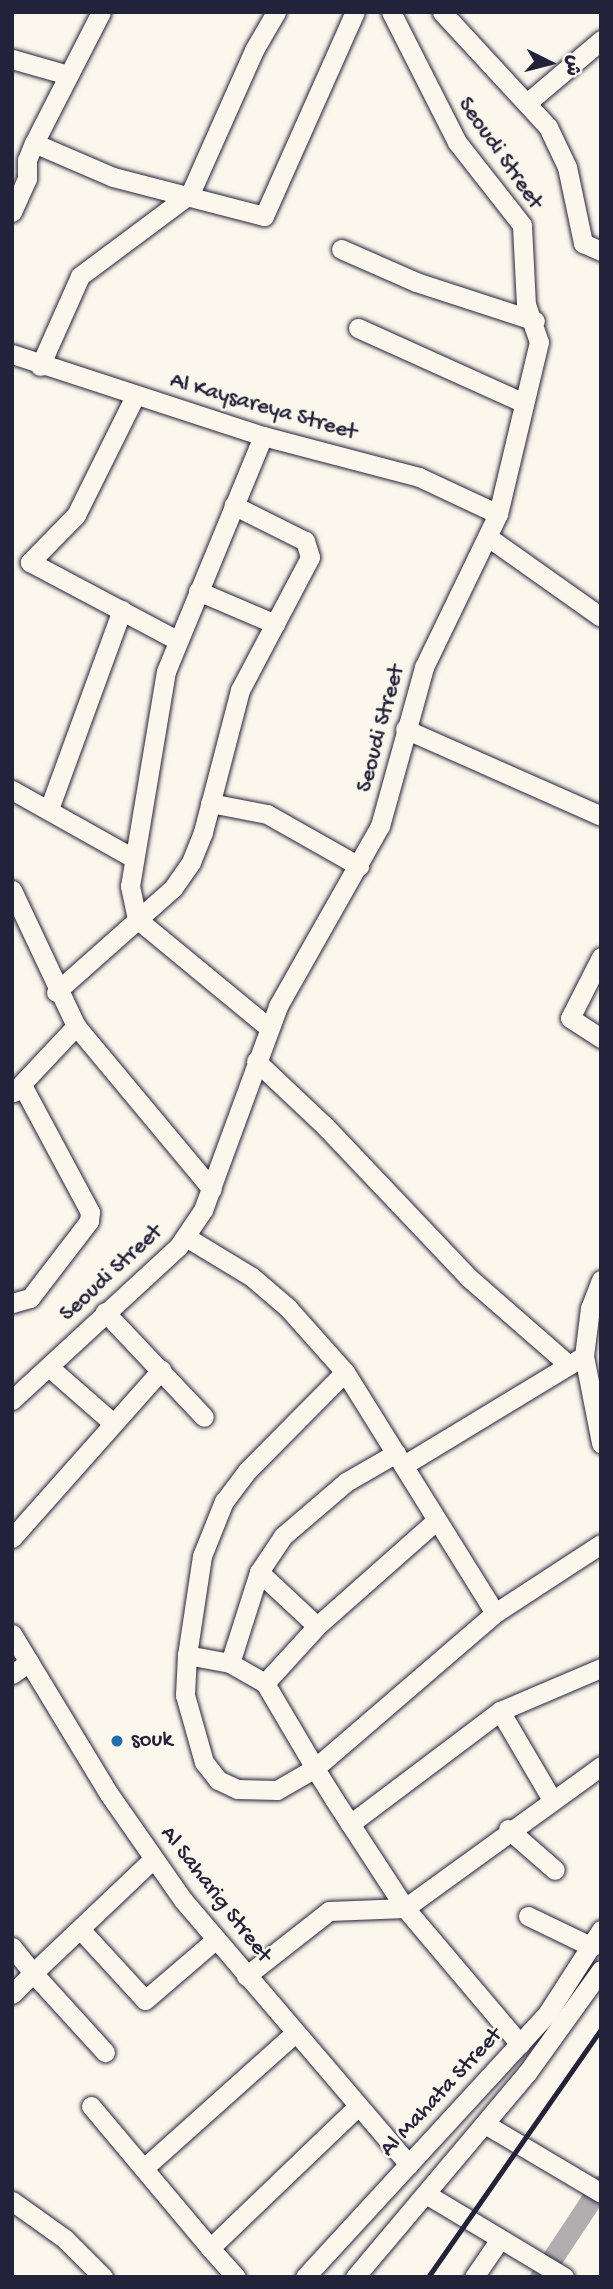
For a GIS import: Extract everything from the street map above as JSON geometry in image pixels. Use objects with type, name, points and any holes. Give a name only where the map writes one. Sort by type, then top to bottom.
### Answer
[{"type":"street","points":[[12,212],[27,179],[27,160],[34,143],[102,12]]},
{"type":"street","points":[[40,366],[80,276],[190,194],[254,50],[276,12]]},
{"type":"street","points":[[34,143],[113,177],[190,194],[258,216],[268,214],[355,12]]},
{"type":"street","name":"Seoudi Street","points":[[12,1400],[186,1237],[212,1189],[269,1028],[301,962],[359,866],[386,807],[405,729],[440,628],[498,514],[538,342],[535,321],[526,304],[519,217],[457,142],[391,12]]},
{"type":"street","points":[[442,12],[528,102],[548,127],[567,167],[583,243],[601,251]]},
{"type":"street","points":[[528,102],[601,40]]},
{"type":"street","points":[[12,59],[68,75]]},
{"type":"street","points":[[341,249],[416,282],[535,321]]},
{"type":"street","points":[[358,328],[524,403]]},
{"type":"street","name":"Al Kaysareya Street","points":[[12,354],[40,366],[263,436],[419,477],[498,514]]},
{"type":"street","points":[[135,397],[76,515],[30,562],[177,640]]},
{"type":"street","points":[[263,436],[177,640],[159,696],[133,858],[131,900],[138,919],[269,1028]]},
{"type":"street","points":[[56,992],[173,888],[191,862],[210,803],[240,690],[310,550],[305,541],[233,505]]},
{"type":"street","points":[[488,537],[599,612]]},
{"type":"street","points":[[198,592],[275,624]]},
{"type":"street","points":[[49,809],[122,610]]},
{"type":"street","points":[[405,729],[601,816]]},
{"type":"street","points":[[12,790],[133,858]]},
{"type":"street","points":[[210,803],[267,814],[359,866]]},
{"type":"street","points":[[12,890],[56,992],[76,1026],[212,1189]]},
{"type":"street","points":[[601,957],[569,1018],[601,1038]]},
{"type":"street","points":[[12,1303],[30,1298],[89,1221],[90,1212],[17,1089],[76,1026]]},
{"type":"street","points":[[256,1061],[324,1125],[468,1277],[577,1360]]},
{"type":"street","points":[[186,1237],[252,1277],[279,1300],[345,1372],[495,1613]]},
{"type":"street","points":[[601,1280],[590,1308],[577,1360],[601,1443]]},
{"type":"street","points":[[106,1312],[204,1417]]},
{"type":"street","points":[[230,1663],[259,1572],[283,1536],[314,1508],[346,1482],[400,1459],[577,1360]]},
{"type":"street","points":[[49,1367],[113,1423]]},
{"type":"street","points":[[12,1538],[161,1370]]},
{"type":"street","points":[[345,1372],[247,1471],[224,1501],[202,1556],[187,1655],[185,1695],[191,1728],[204,1762],[218,1780],[237,1790],[258,1793],[277,1790],[315,1768],[495,1613],[601,1544]]},
{"type":"street","points":[[265,1684],[317,1626],[437,1520]]},
{"type":"street","points":[[259,1572],[317,1626]]},
{"type":"street","name":"Al Saharig Street","points":[[12,1634],[153,1859],[215,1940],[409,2165]]},
{"type":"street","points":[[187,1655],[230,1663],[265,1684],[315,1768],[405,1908],[520,2044]]},
{"type":"street","points":[[12,1674],[29,1662]]},
{"type":"street","points":[[350,1824],[500,1712],[601,1668]]},
{"type":"street","points":[[500,1712],[551,1798]]},
{"type":"street","points":[[246,1976],[329,1911],[405,1908],[508,1829],[601,1766]]},
{"type":"street","points":[[508,1829],[555,1870]]},
{"type":"street","points":[[12,1994],[153,1859]]},
{"type":"street","points":[[528,1916],[596,1939]]},
{"type":"street","points":[[80,1929],[145,2000],[215,1940]]},
{"type":"street","name":"Al Mahata Street","points":[[304,2277],[520,2044],[563,1993],[596,1939]]},
{"type":"street","points":[[12,1947],[105,2052]]},
{"type":"street","name":"Al Mahata Street","points":[[355,2277],[485,2124],[601,1970]]},
{"type":"street","points":[[144,2168],[295,2033]]},
{"type":"street","points":[[91,2106],[211,2248],[227,2274]]},
{"type":"street","points":[[211,2248],[358,2106]]},
{"type":"street","points":[[485,2124],[601,2193]]},
{"type":"street","points":[[426,2194],[564,2277]]},
{"type":"street","points":[[12,2201],[65,2238],[103,2277]]},
{"type":"street","points":[[474,2277],[500,2239]]},
{"type":"waterway","points":[[540,2277],[601,2185]]},
{"type":"railway","points":[[428,2277],[601,2029]]},
{"type":"place","name":"souk","points":[[117,1741]]}]
